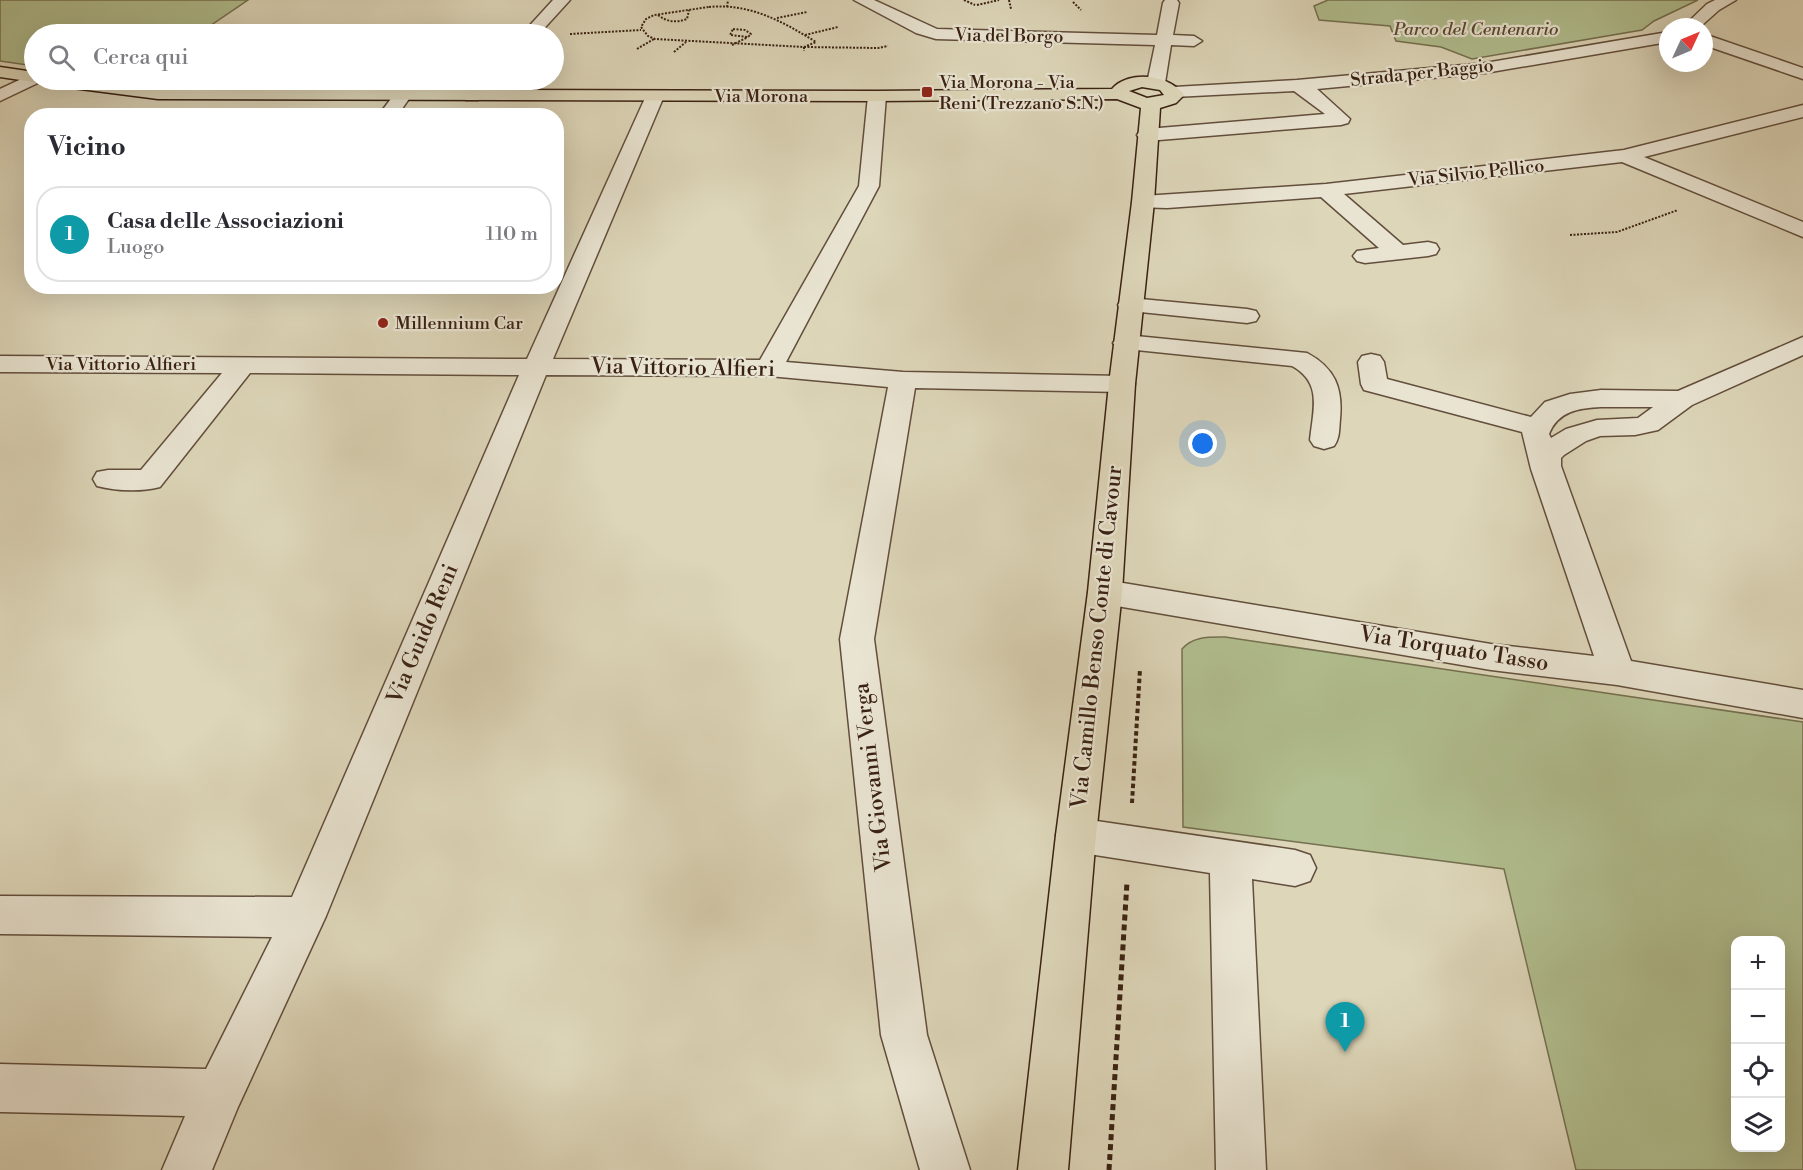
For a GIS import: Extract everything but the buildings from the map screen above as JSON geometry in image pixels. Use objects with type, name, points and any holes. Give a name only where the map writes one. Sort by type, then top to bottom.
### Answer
[{"type":"main road","points":[[0,72],[24,76]]},
{"type":"main road","points":[[1156,83],[1174,92],[1175,95],[1149,119],[1132,100],[1120,94],[1120,88],[1128,84],[1156,83]]},
{"type":"main road","name":"Via Morona","points":[[136,90],[158,94],[402,96],[464,90],[655,96],[1120,94]]},
{"type":"main road","name":"Via Camillo Benso Conte di Cavour","points":[[1043,1170],[1076,835],[1105,592],[1122,384],[1143,202],[1149,119]]},
{"type":"street","points":[[539,24],[562,0]]},
{"type":"street","name":"Via del Borgo","points":[[862,0],[922,30],[936,34],[1163,39],[1194,42]]},
{"type":"street","points":[[1701,18],[1728,0]]},
{"type":"street","points":[[1156,83],[1171,3]]},
{"type":"street","name":"Strada per Baggio","points":[[1174,92],[1297,85],[1485,68],[1659,39]]},
{"type":"street","points":[[1713,42],[1803,74]]},
{"type":"street","points":[[0,96],[24,83]]},
{"type":"street","points":[[1149,119],[1271,126],[1268,124],[1341,118],[1310,92],[1297,85]]},
{"type":"street","points":[[393,108],[402,96]]},
{"type":"street","name":"Via Guido Reni","points":[[187,1170],[219,1092],[304,916],[536,367],[655,96]]},
{"type":"street","points":[[769,368],[869,186],[877,96]]},
{"type":"street","name":"Via Silvio Pellico","points":[[1143,202],[1326,190],[1624,156],[1803,111]]},
{"type":"street","points":[[1624,156],[1803,230]]},
{"type":"street","points":[[1326,190],[1398,252]]},
{"type":"street","points":[[1365,256],[1428,249]]},
{"type":"street","points":[[1130,305],[1247,316]]},
{"type":"street","points":[[1126,343],[1298,359],[1312,365],[1320,372],[1327,387],[1324,440]]},
{"type":"street","points":[[1546,469],[1547,456],[1576,435],[1597,428],[1635,427],[1648,423],[1682,399],[1803,345]]},
{"type":"street","points":[[1371,362],[1374,384],[1537,427]]},
{"type":"street","name":"Via Vittorio Alfieri","points":[[0,364],[769,368],[903,381],[1122,384]]},
{"type":"street","name":"Via Vittorio Alfieri","points":[[108,479],[150,480],[243,365]]},
{"type":"street","name":"Via Giovanni Verga","points":[[903,381],[857,639],[904,1035],[945,1170]]},
{"type":"street","points":[[1617,672],[1536,441],[1537,427],[1551,410],[1562,404],[1578,401],[1682,399]]},
{"type":"street","name":"Via Torquato Tasso","points":[[1105,592],[1491,657],[1617,672],[1803,704]]},
{"type":"street","points":[[1076,835],[1295,868]]},
{"type":"street","points":[[1230,858],[1241,1170]]},
{"type":"street","points":[[0,915],[256,918],[304,916]]},
{"type":"street","points":[[0,1088],[219,1092]]},
{"type":"path","points":[[728,0],[728,7]]},
{"type":"path","points":[[964,0],[975,5]]},
{"type":"path","points":[[967,7],[999,0]]},
{"type":"path","points":[[1073,2],[1082,10]]},
{"type":"path","points":[[641,30],[643,23],[658,15],[728,7],[776,18],[816,42],[804,47]]},
{"type":"path","points":[[658,15],[665,20],[683,21],[687,19],[689,10]]},
{"type":"path","points":[[776,18],[807,12]]},
{"type":"path","points":[[804,35],[838,27]]},
{"type":"path","points":[[565,34],[641,30],[655,39],[728,46],[878,48],[897,44]]},
{"type":"path","points":[[728,46],[748,37],[751,34],[745,30],[733,30],[729,33],[734,36],[748,37]]},
{"type":"path","points":[[637,49],[655,39]]},
{"type":"path","points":[[674,52],[687,42]]},
{"type":"path","points":[[760,51],[761,46]]},
{"type":"path","points":[[1570,235],[1617,232],[1663,217],[1717,193]]},
{"type":"green space","points":[[0,0],[248,0],[213,24],[24,24],[24,65],[0,61]]},
{"type":"green space","name":"Parco del Centenario","points":[[1328,0],[1698,0],[1659,18],[1642,30],[1472,59],[1441,47],[1396,41],[1390,26],[1319,20],[1314,6]]},
{"type":"green space","points":[[1225,637],[1803,722],[1803,1170],[1576,1170],[1504,869],[1183,827],[1182,649],[1196,639]]},
{"type":"place","name":"Via Morona - Via Reni (Trezzano S.N.)","points":[[927,92]]},
{"type":"place","name":"Millennium Car","points":[[383,323]]},
{"type":"place","name":"Casa delle Associazioni","points":[[1345,1052]]}]
